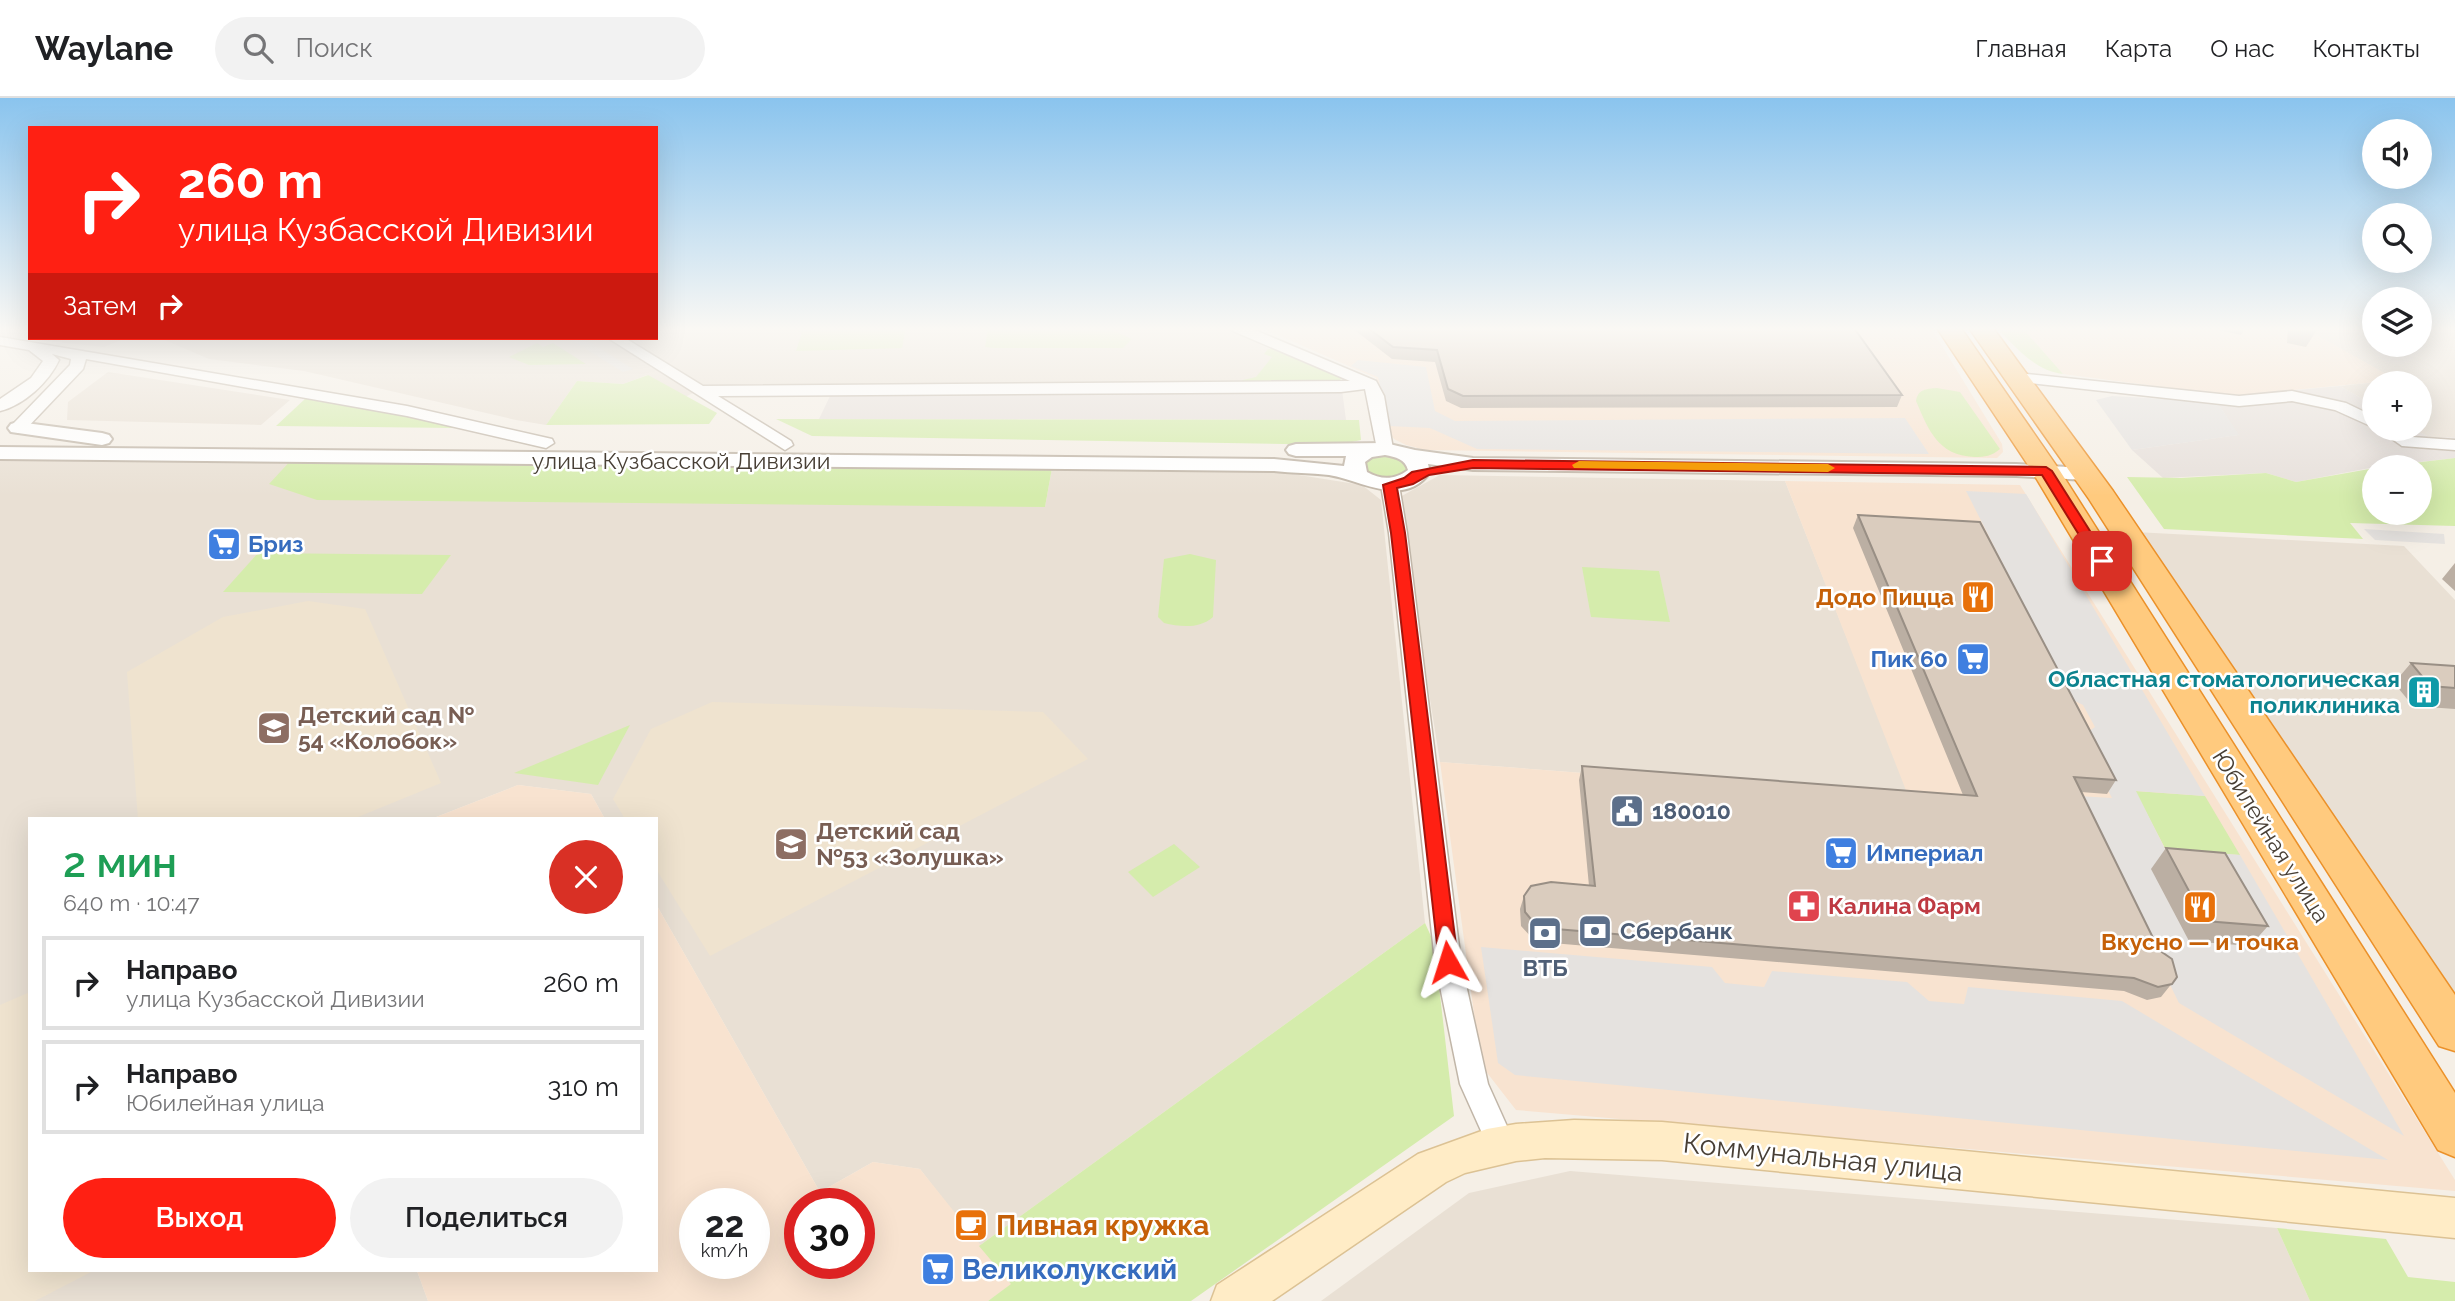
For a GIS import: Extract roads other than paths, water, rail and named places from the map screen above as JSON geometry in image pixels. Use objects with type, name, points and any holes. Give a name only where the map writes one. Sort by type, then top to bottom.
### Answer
[{"type":"highway","name":"Юбилейная улица","points":[[1987,384],[2046,471],[2455,1135]]},
{"type":"highway","name":"Юбилейная улица","points":[[2022,384],[2087,474],[2455,1032]]},
{"type":"main road","name":"Коммунальная улица","points":[[1233,1301],[1432,1168],[1466,1153],[1501,1144],[1581,1138],[1662,1141],[2455,1218]]},
{"type":"street","points":[[0,406],[32,384]]},
{"type":"street","points":[[0,445],[12,436],[9,423],[56,384]]},
{"type":"street","points":[[251,384],[407,411],[546,443]]},
{"type":"street","points":[[692,384],[785,445]]},
{"type":"street","points":[[703,391],[1341,387],[1369,384]]},
{"type":"street","points":[[1361,477],[1353,466],[1354,460],[1379,449],[1376,396],[1370,384]]},
{"type":"street","points":[[2077,384],[2239,401],[2292,396],[2340,406],[2362,417]]},
{"type":"street","name":"улица Кузбасской Дивизии","points":[[9,423],[89,439],[1379,449],[1414,465],[2046,471],[2087,474]]},
{"type":"street","points":[[2407,441],[2455,445]]},
{"type":"street","name":"улица Кузбасской Дивизии","points":[[0,453],[1274,465],[1331,469],[1390,485],[1408,481],[1414,465]]},
{"type":"street","points":[[1390,485],[1398,533],[1448,962],[1474,1084],[1501,1144]]},
{"type":"place","name":"Бриз","points":[[224,544]]},
{"type":"place","name":"Додо Пицца","points":[[1978,597]]},
{"type":"place","name":"Пик 60","points":[[1973,659]]},
{"type":"place","name":"Областная стоматологическая поликлиника","points":[[2424,692]]},
{"type":"place","name":"Детский сад № 54 «Колобок»","points":[[274,728]]},
{"type":"place","name":"180010","points":[[1627,811]]},
{"type":"place","name":"Детский сад №53 «Золушка»","points":[[791,844]]},
{"type":"place","name":"Империал","points":[[1841,853]]},
{"type":"place","name":"Калина Фарм","points":[[1804,906]]},
{"type":"place","name":"Вкусно — и точка","points":[[2200,907]]},
{"type":"place","name":"Сбербанк","points":[[1595,931]]},
{"type":"place","name":"ВТБ","points":[[1545,933]]},
{"type":"place","name":"Пивная кружка","points":[[971,1225]]},
{"type":"place","name":"Великолукский","points":[[938,1269]]}]
